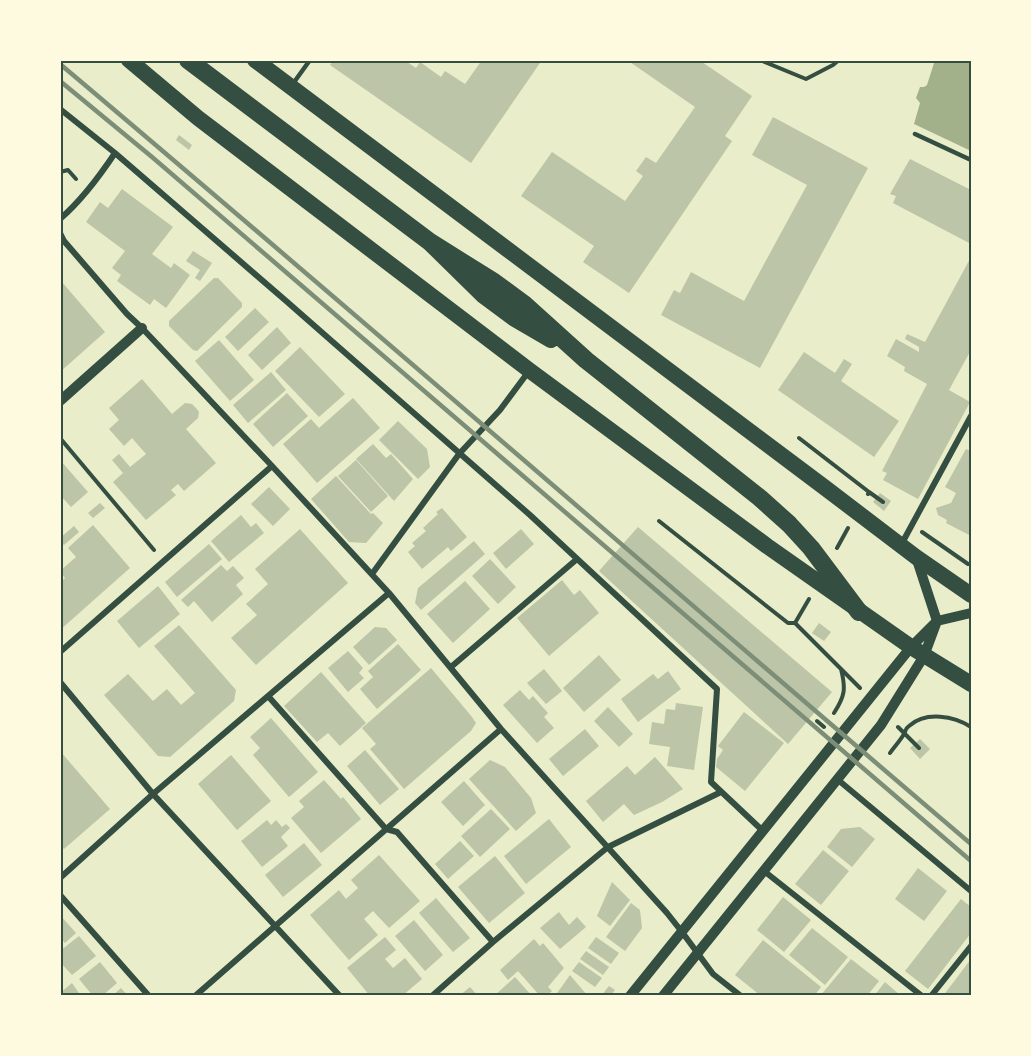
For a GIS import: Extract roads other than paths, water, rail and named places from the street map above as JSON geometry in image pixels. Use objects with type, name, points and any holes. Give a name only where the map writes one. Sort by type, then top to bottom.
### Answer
[{"type":"highway","points":[[129,60],[198,118],[529,370],[859,612],[971,684]]},
{"type":"highway","points":[[188,60],[430,242],[494,282],[524,304],[586,360],[735,477],[789,524],[811,548],[859,612]]},
{"type":"highway","points":[[255,60],[916,557],[971,595]]},
{"type":"street","points":[[60,109],[115,153],[530,515],[717,689],[711,782],[763,831]]},
{"type":"street","points":[[60,219],[104,170],[115,153]]},
{"type":"street","points":[[60,233],[64,241],[120,306],[273,466],[389,593],[501,729],[682,932],[713,975],[741,996]]},
{"type":"street","points":[[60,401],[142,328]]},
{"type":"street","points":[[372,574],[459,454],[500,410],[529,370]]},
{"type":"street","points":[[900,545],[971,416]]},
{"type":"street","points":[[60,652],[273,466]]},
{"type":"street","points":[[630,996],[763,831],[918,652],[937,621],[916,557]]},
{"type":"street","points":[[450,667],[577,559]]},
{"type":"street","points":[[60,878],[153,794],[389,593]]},
{"type":"street","points":[[663,996],[881,725],[918,652],[937,621],[971,613]]},
{"type":"street","points":[[60,682],[153,794],[339,996]]},
{"type":"street","points":[[268,696],[386,829],[397,832],[493,942]]},
{"type":"street","points":[[195,996],[501,729]]},
{"type":"street","points":[[837,779],[971,891]]},
{"type":"street","points":[[432,996],[608,847],[721,792]]},
{"type":"street","points":[[764,871],[922,996]]},
{"type":"street","points":[[60,895],[149,996]]},
{"type":"street","points":[[931,996],[971,946]]},
{"type":"lane","points":[[291,87],[310,60]]},
{"type":"lane","points":[[915,134],[971,160]]},
{"type":"railway","points":[[60,64],[971,844]]},
{"type":"railway","points":[[60,81],[152,157],[971,861]]}]
